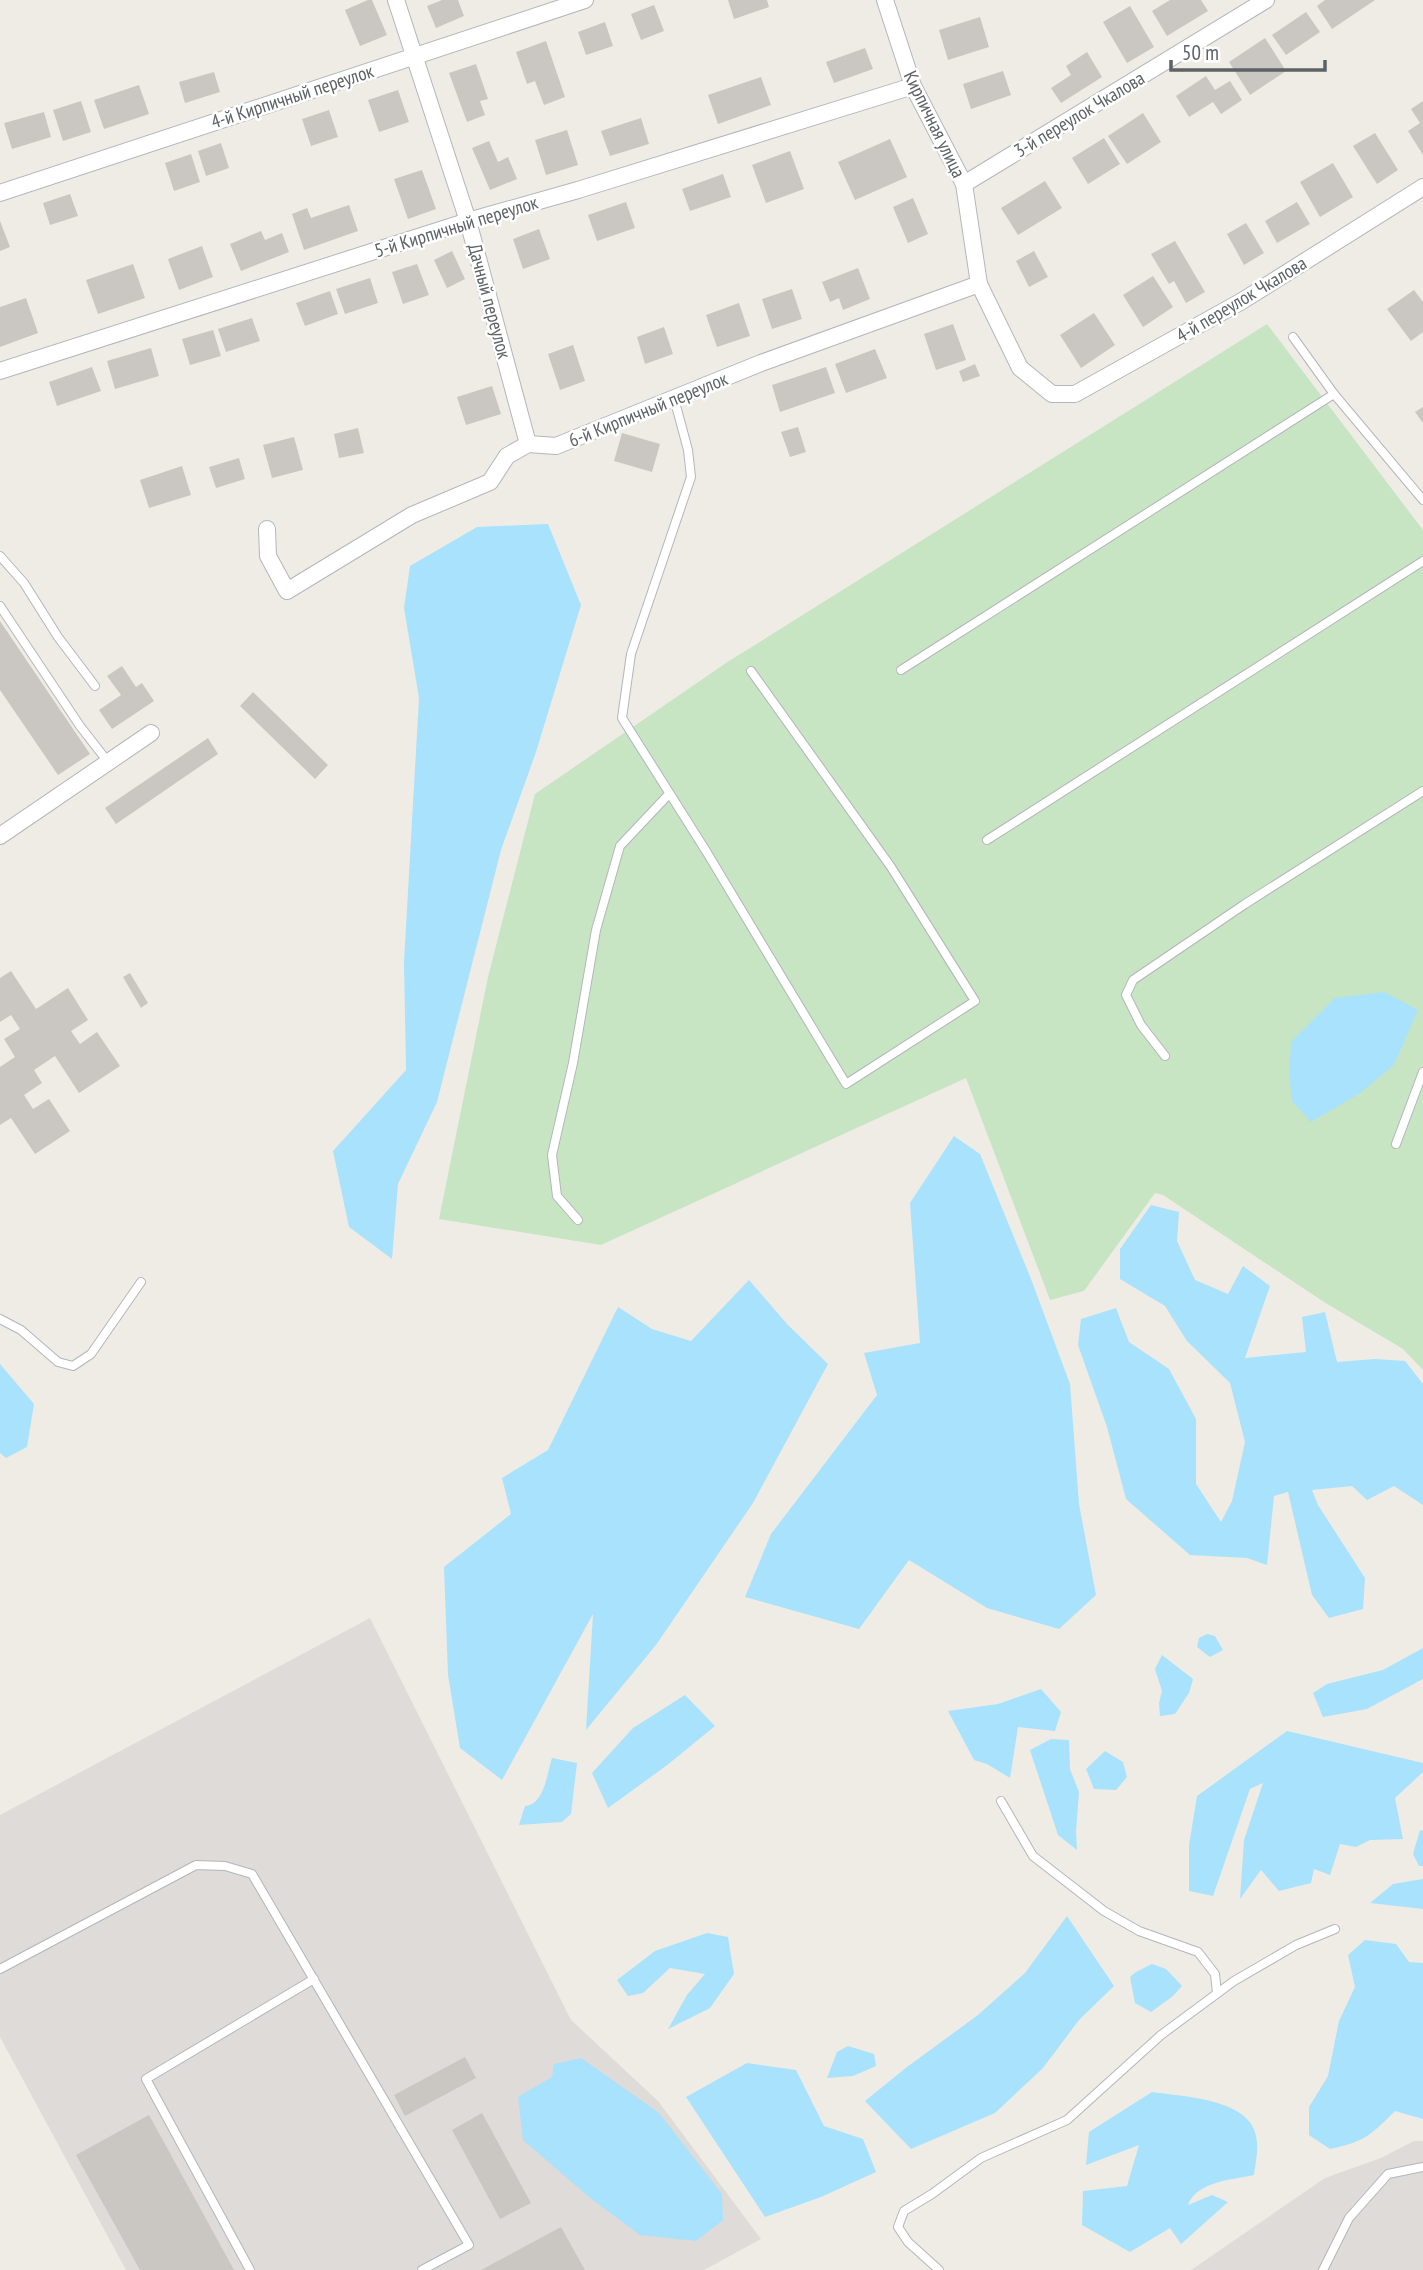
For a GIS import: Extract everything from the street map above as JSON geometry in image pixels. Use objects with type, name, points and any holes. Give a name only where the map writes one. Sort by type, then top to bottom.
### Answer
[{"type":"street","name":"Дачный переулок","points":[[396,0],[468,221],[528,444]]},
{"type":"street","name":"4-й Кирпичный переулок","points":[[0,193],[585,0]]},
{"type":"street","name":"Кирпичная улица","points":[[885,0],[913,86],[964,184],[979,284],[1020,368],[1052,394]]},
{"type":"street","name":"3-й переулок Чкалова","points":[[964,184],[1266,0]]},
{"type":"street","name":"5-й Кирпичный переулок","points":[[0,371],[468,221],[578,190],[913,86]]},
{"type":"street","name":"4-й переулок Чкалова","points":[[1052,394],[1075,394],[1230,308],[1423,187]]},
{"type":"street","name":"6-й Кирпичный переулок","points":[[528,444],[556,446],[761,363],[979,284]]},
{"type":"street","points":[[267,529],[268,556],[287,591],[412,515],[490,482],[507,456],[528,444]]},
{"type":"street","points":[[0,836],[151,733]]},
{"type":"lane","points":[[1293,337],[1334,394],[1423,500]]},
{"type":"lane","points":[[901,670],[1334,394]]},
{"type":"lane","points":[[674,398],[688,450],[691,477],[631,654],[622,718],[706,851],[846,1084],[975,1000],[891,867],[751,671]]},
{"type":"lane","points":[[0,556],[24,583],[58,637],[95,686]]},
{"type":"lane","points":[[987,840],[1423,561]]},
{"type":"lane","points":[[0,606],[80,726],[108,762]]},
{"type":"lane","points":[[1165,1056],[1141,1025],[1126,995],[1133,979],[1423,791]]},
{"type":"lane","points":[[578,1220],[557,1196],[552,1155],[573,1063],[596,930],[620,846],[669,794]]},
{"type":"lane","points":[[1396,1144],[1423,1072]]},
{"type":"lane","points":[[0,1319],[21,1330],[58,1362],[72,1366],[91,1354],[141,1282]]},
{"type":"lane","points":[[1001,1801],[1033,1856],[1104,1911],[1139,1931],[1198,1952],[1215,1974],[1217,1993]]},
{"type":"lane","points":[[0,1969],[197,1865],[225,1866],[251,1874],[469,2245],[422,2270]]},
{"type":"lane","points":[[939,2270],[908,2242],[898,2227],[904,2211],[981,2158],[1067,2120],[1161,2035],[1217,1993],[1296,1945],[1335,1929]]},
{"type":"lane","points":[[250,2270],[146,2079],[314,1979]]},
{"type":"lane","points":[[1323,2270],[1349,2218],[1388,2174],[1423,2167]]},
{"type":"shaded area","points":[[370,1618],[571,2020],[658,2101],[761,2239],[704,2270],[126,2270],[0,2037],[0,1815]]},
{"type":"shaded area","points":[[1414,2141],[1423,2141],[1423,2270],[1191,2270],[1325,2178],[1381,2158]]},
{"type":"green space","points":[[1267,324],[1423,530],[1423,1370],[1403,1349],[1324,1302],[1163,1195],[1155,1193],[1084,1291],[1050,1300],[966,1078],[601,1245],[439,1219],[488,977],[535,794],[726,663]]},
{"type":"water","points":[[548,524],[581,605],[536,752],[501,850],[437,1102],[398,1184],[392,1259],[349,1227],[333,1151],[406,1070],[404,962],[419,698],[404,608],[410,566],[477,527]]},
{"type":"water","points":[[1384,992],[1418,1010],[1394,1065],[1359,1094],[1311,1122],[1292,1101],[1289,1074],[1291,1042],[1335,998]]},
{"type":"water","points":[[954,1136],[980,1154],[1070,1384],[1079,1504],[1096,1595],[1059,1629],[987,1608],[909,1560],[859,1629],[745,1597],[771,1534],[877,1395],[864,1353],[920,1343],[910,1203]]},
{"type":"water","points":[[1151,1205],[1179,1212],[1177,1241],[1195,1280],[1228,1294],[1243,1266],[1270,1286],[1245,1358],[1306,1352],[1302,1317],[1325,1312],[1337,1362],[1375,1359],[1405,1361],[1423,1384],[1423,1505],[1394,1486],[1367,1500],[1352,1486],[1312,1490],[1318,1505],[1365,1578],[1363,1609],[1329,1618],[1312,1595],[1288,1492],[1274,1496],[1267,1565],[1247,1558],[1190,1555],[1126,1499],[1107,1427],[1078,1345],[1081,1319],[1116,1308],[1129,1342],[1169,1369],[1196,1419],[1196,1484],[1221,1522],[1232,1501],[1245,1442],[1230,1383],[1187,1341],[1165,1306],[1120,1279],[1120,1249]]},
{"type":"water","points":[[749,1280],[787,1324],[828,1364],[753,1503],[656,1645],[586,1730],[593,1614],[502,1780],[460,1748],[448,1675],[444,1567],[511,1514],[502,1478],[548,1450],[618,1307],[652,1329],[691,1341]]},
{"type":"water","points":[[0,1364],[34,1404],[27,1447],[6,1458],[0,1453]]},
{"type":"water","points":[[1207,1634],[1215,1636],[1223,1650],[1210,1657],[1197,1647],[1199,1638]]},
{"type":"water","points":[[1423,1648],[1423,1679],[1367,1709],[1323,1717],[1313,1693],[1327,1684],[1383,1670]]},
{"type":"water","points":[[1162,1655],[1193,1679],[1189,1693],[1175,1714],[1160,1716],[1162,1691],[1155,1669]]},
{"type":"water","points":[[1041,1689],[1061,1712],[1055,1731],[1018,1727],[1010,1778],[987,1764],[974,1760],[948,1711],[998,1704]]},
{"type":"water","points":[[685,1695],[715,1726],[608,1808],[592,1773],[633,1728]]},
{"type":"water","points":[[1287,1731],[1423,1763],[1423,1772],[1395,1798],[1403,1839],[1370,1840],[1356,1847],[1340,1844],[1330,1875],[1314,1869],[1311,1883],[1279,1891],[1261,1870],[1240,1899],[1244,1840],[1263,1783],[1250,1789],[1213,1896],[1189,1891],[1189,1845],[1197,1796]]},
{"type":"water","points":[[1051,1739],[1069,1740],[1070,1769],[1079,1792],[1077,1850],[1058,1835],[1030,1750]]},
{"type":"water","points":[[1105,1751],[1123,1762],[1127,1777],[1116,1790],[1094,1789],[1086,1769]]},
{"type":"water","points":[[552,1758],[577,1763],[571,1814],[562,1822],[519,1825],[525,1806],[541,1795]]},
{"type":"water","points":[[1420,1830],[1423,1831],[1423,1866],[1419,1866],[1413,1854]]},
{"type":"water","points":[[1423,1879],[1423,1909],[1370,1903],[1393,1884]]},
{"type":"water","points":[[1067,1916],[1114,1986],[1079,2020],[1043,2068],[995,2113],[911,2149],[865,2101],[978,2015],[1025,1973]]},
{"type":"water","points":[[707,1933],[728,1937],[734,1974],[710,2008],[668,2029],[687,1995],[705,1974],[670,1968],[643,1993],[628,1996],[617,1980],[655,1951]]},
{"type":"water","points":[[1365,1940],[1396,1944],[1409,1962],[1423,1963],[1423,2119],[1395,2111],[1366,2136],[1330,2149],[1309,2135],[1309,2107],[1328,2076],[1339,2021],[1355,1987],[1348,1955]]},
{"type":"water","points":[[1152,1964],[1166,1969],[1182,1986],[1151,2012],[1135,2003],[1130,1977]]},
{"type":"water","points":[[848,2046],[874,2054],[876,2066],[853,2076],[827,2078],[837,2052]]},
{"type":"water","points":[[581,2058],[659,2113],[722,2194],[723,2220],[696,2241],[640,2235],[589,2197],[523,2140],[518,2097],[552,2077],[554,2064]]},
{"type":"water","points":[[747,2063],[796,2070],[824,2126],[863,2139],[876,2172],[821,2197],[765,2217],[686,2097]]},
{"type":"water","points":[[1152,2092],[1216,2102],[1244,2116],[1253,2127],[1257,2142],[1254,2175],[1216,2183],[1199,2191],[1188,2205],[1212,2195],[1228,2202],[1181,2244],[1170,2228],[1130,2252],[1082,2225],[1083,2191],[1127,2186],[1139,2145],[1086,2165],[1089,2132]]},
{"type":"building","points":[[372,0],[387,35],[360,46],[345,10]]},
{"type":"building","points":[[442,0],[458,0],[464,16],[436,28],[427,6]]},
{"type":"building","points":[[728,0],[767,0],[769,7],[734,19]]},
{"type":"building","points":[[1170,0],[1201,0],[1208,11],[1167,36],[1152,11]]},
{"type":"building","points":[[1325,0],[1375,0],[1332,29],[1317,6]]},
{"type":"building","points":[[654,5],[664,31],[641,40],[631,14]]},
{"type":"building","points":[[1130,6],[1154,47],[1127,63],[1103,22]]},
{"type":"building","points":[[1306,12],[1320,32],[1286,55],[1272,35]]},
{"type":"building","points":[[980,17],[989,47],[948,60],[939,30]]},
{"type":"building","points":[[605,22],[613,46],[586,55],[578,32]]},
{"type":"building","points":[[1265,38],[1286,71],[1250,95],[1229,62]]},
{"type":"building","points":[[546,41],[565,97],[544,105],[535,81],[527,84],[516,52]]},
{"type":"building","points":[[865,48],[873,69],[834,83],[826,62]]},
{"type":"building","points":[[1087,52],[1102,77],[1061,103],[1051,88],[1071,75],[1066,66]]},
{"type":"building","points":[[476,64],[488,99],[480,101],[485,115],[467,122],[449,73]]},
{"type":"building","points":[[1003,71],[1011,95],[971,109],[963,84]]},
{"type":"building","points":[[214,72],[220,92],[185,103],[179,82]]},
{"type":"building","points":[[1206,76],[1215,90],[1230,81],[1242,100],[1221,114],[1213,102],[1189,117],[1176,96]]},
{"type":"building","points":[[761,77],[771,105],[718,124],[708,95]]},
{"type":"building","points":[[139,85],[149,114],[104,129],[94,100]]},
{"type":"building","points":[[398,90],[409,122],[379,132],[368,100]]},
{"type":"building","points":[[81,101],[91,132],[63,141],[53,110]]},
{"type":"building","points":[[1423,101],[1423,155],[1408,131],[1420,123],[1411,109]]},
{"type":"building","points":[[329,110],[338,137],[311,146],[302,119]]},
{"type":"building","points":[[44,112],[51,137],[12,149],[4,123]]},
{"type":"building","points":[[1143,113],[1161,142],[1127,164],[1108,136]]},
{"type":"building","points":[[641,118],[649,144],[610,156],[601,131]]},
{"type":"building","points":[[567,130],[578,165],[546,175],[535,140]]},
{"type":"building","points":[[1375,133],[1398,170],[1377,184],[1353,146]]},
{"type":"building","points":[[1104,138],[1120,164],[1088,184],[1072,158]]},
{"type":"building","points":[[890,139],[907,177],[855,200],[838,162]]},
{"type":"building","points":[[489,141],[498,162],[508,157],[517,179],[490,190],[472,148]]},
{"type":"building","points":[[221,143],[229,168],[206,176],[198,151]]},
{"type":"building","points":[[790,151],[804,189],[766,203],[752,165]]},
{"type":"building","points":[[191,154],[200,182],[174,191],[165,163]]},
{"type":"building","points":[[1333,163],[1353,197],[1320,217],[1300,182]]},
{"type":"building","points":[[422,170],[436,209],[408,219],[394,179]]},
{"type":"building","points":[[723,174],[731,197],[690,211],[682,189]]},
{"type":"building","points":[[1045,181],[1062,208],[1018,235],[1001,208]]},
{"type":"building","points":[[70,194],[78,216],[50,225],[43,203]]},
{"type":"building","points":[[913,198],[928,234],[908,243],[893,207]]},
{"type":"building","points":[[626,202],[635,228],[597,241],[588,215]]},
{"type":"building","points":[[1297,202],[1310,224],[1277,243],[1265,221]]},
{"type":"building","points":[[349,205],[358,231],[304,250],[292,214],[307,208],[311,218]]},
{"type":"building","points":[[0,221],[10,247],[0,251]]},
{"type":"building","points":[[1246,223],[1264,253],[1244,265],[1227,234]]},
{"type":"building","points":[[539,229],[550,259],[523,269],[513,239]]},
{"type":"building","points":[[261,231],[265,240],[282,233],[289,252],[241,271],[230,244]]},
{"type":"building","points":[[1175,241],[1205,292],[1186,303],[1174,281],[1169,284],[1151,254]]},
{"type":"building","points":[[202,246],[213,277],[179,290],[168,259]]},
{"type":"building","points":[[452,251],[465,279],[447,288],[434,260]]},
{"type":"building","points":[[1034,251],[1048,277],[1029,287],[1016,261]]},
{"type":"building","points":[[133,264],[145,298],[98,314],[86,280]]},
{"type":"building","points":[[417,264],[429,295],[403,304],[392,272]]},
{"type":"building","points":[[858,268],[870,299],[843,310],[839,298],[830,302],[822,282]]},
{"type":"building","points":[[1153,276],[1173,307],[1143,327],[1123,295]]},
{"type":"building","points":[[370,278],[378,303],[345,314],[336,289]]},
{"type":"building","points":[[792,289],[802,319],[772,329],[762,299]]},
{"type":"building","points":[[1414,290],[1423,302],[1423,332],[1411,341],[1387,309]]},
{"type":"building","points":[[330,291],[338,314],[305,326],[296,303]]},
{"type":"building","points":[[26,298],[38,333],[0,347],[0,307]]},
{"type":"building","points":[[739,303],[750,336],[717,347],[706,315]]},
{"type":"building","points":[[1094,313],[1115,345],[1081,368],[1060,335]]},
{"type":"building","points":[[252,318],[260,341],[226,352],[218,329]]},
{"type":"building","points":[[953,324],[966,360],[936,370],[924,334]]},
{"type":"building","points":[[664,327],[673,354],[645,364],[637,337]]},
{"type":"building","points":[[213,330],[221,356],[190,365],[182,339]]},
{"type":"building","points":[[573,345],[585,381],[560,390],[548,354]]},
{"type":"building","points":[[151,348],[159,376],[115,389],[107,361]]},
{"type":"building","points":[[875,349],[887,378],[846,393],[835,364]]},
{"type":"building","points":[[975,364],[980,376],[963,382],[959,371]]},
{"type":"building","points":[[92,367],[101,391],[57,406],[49,382]]},
{"type":"building","points":[[826,367],[835,393],[780,412],[772,385]]},
{"type":"building","points":[[492,386],[501,414],[466,425],[457,397]]},
{"type":"building","points":[[1423,407],[1423,423],[1415,412]]},
{"type":"building","points":[[798,427],[806,452],[790,457],[781,432]]},
{"type":"building","points":[[358,428],[364,453],[339,458],[334,434]]},
{"type":"building","points":[[622,433],[660,444],[652,472],[614,461]]},
{"type":"building","points":[[294,437],[303,470],[272,478],[263,445]]},
{"type":"building","points":[[239,458],[245,479],[216,488],[209,467]]},
{"type":"building","points":[[182,466],[191,495],[149,508],[140,480]]},
{"type":"building","points":[[0,621],[90,754],[58,775],[0,690]]},
{"type":"building","points":[[122,666],[136,687],[142,683],[154,701],[112,729],[99,710],[121,695],[107,676]]},
{"type":"building","points":[[253,692],[328,765],[315,779],[240,706]]},
{"type":"building","points":[[208,738],[218,754],[116,824],[105,808]]},
{"type":"building","points":[[11,971],[36,1009],[68,988],[88,1020],[71,1031],[80,1044],[97,1032],[120,1066],[79,1093],[55,1056],[34,1070],[42,1083],[24,1095],[33,1109],[49,1099],[70,1131],[35,1154],[11,1118],[0,1125],[0,1067],[15,1057],[4,1039],[20,1029],[11,1015],[0,1022],[0,978]]},
{"type":"building","points":[[130,973],[148,1003],[141,1008],[123,977]]},
{"type":"building","points":[[465,2057],[476,2078],[405,2116],[394,2095]]},
{"type":"building","points":[[482,2113],[531,2203],[500,2219],[452,2130]]},
{"type":"building","points":[[149,2115],[234,2270],[140,2270],[76,2155]]},
{"type":"building","points":[[561,2227],[585,2270],[481,2270]]}]
